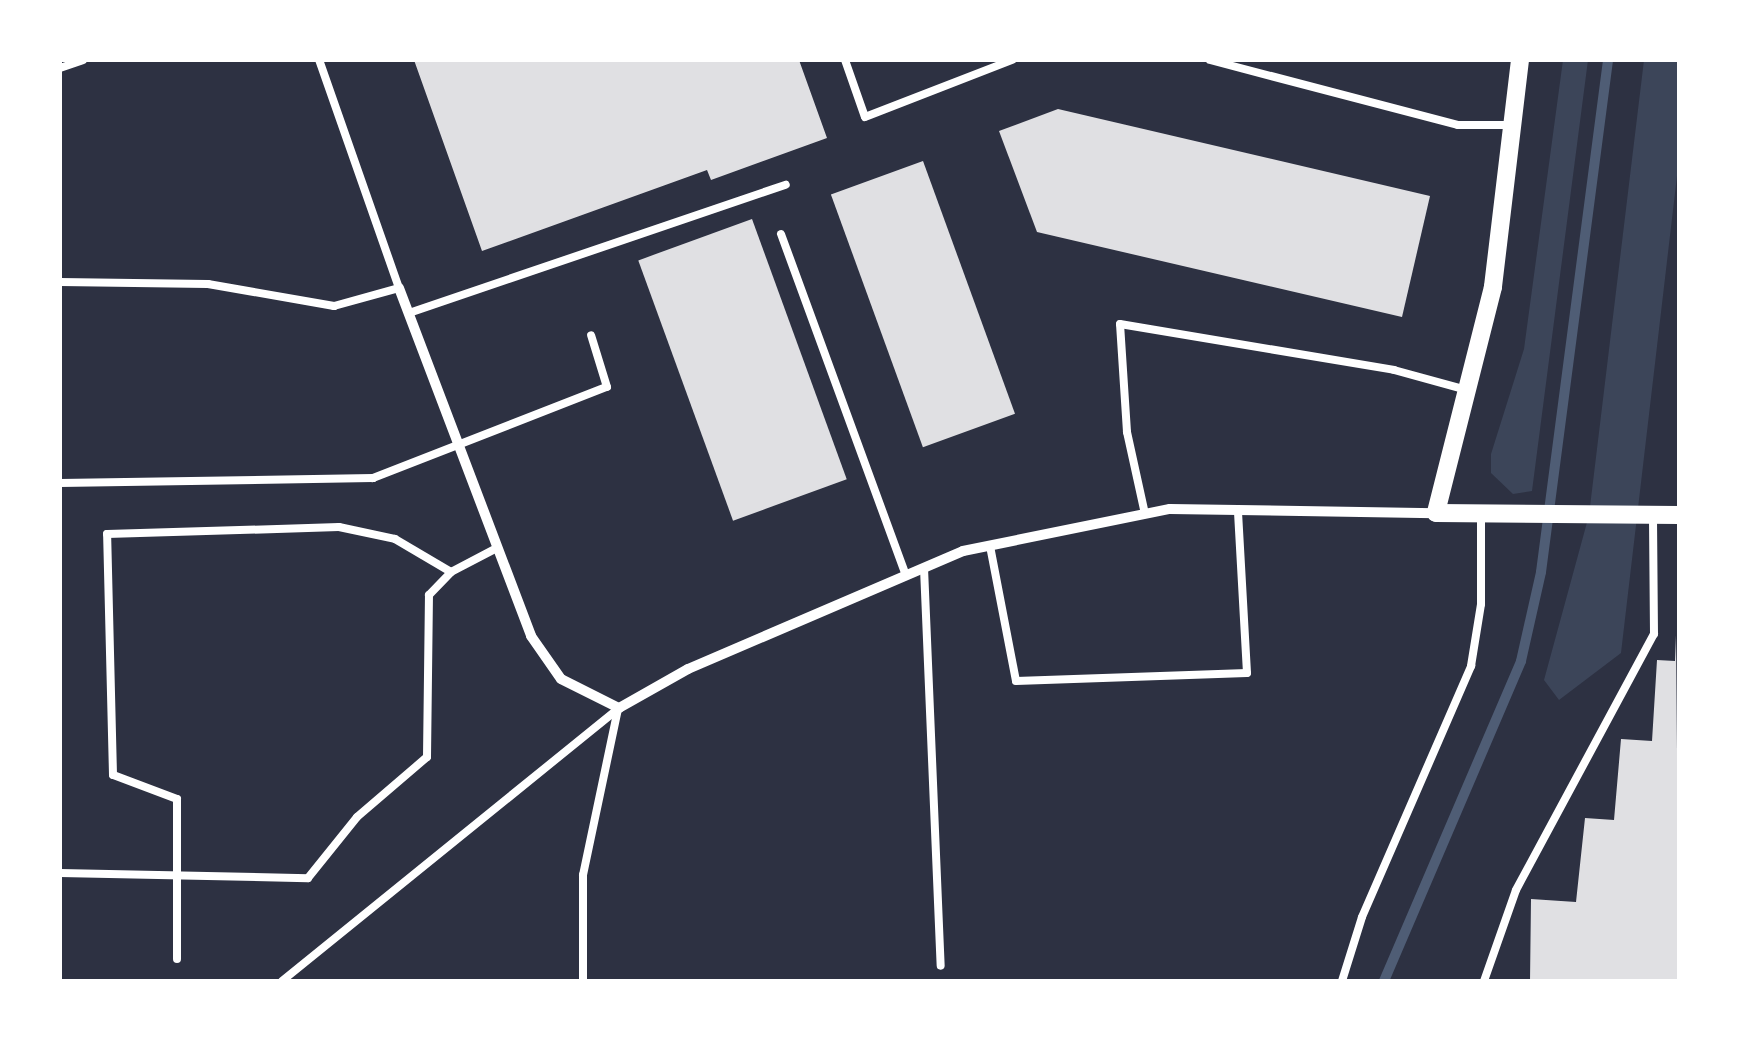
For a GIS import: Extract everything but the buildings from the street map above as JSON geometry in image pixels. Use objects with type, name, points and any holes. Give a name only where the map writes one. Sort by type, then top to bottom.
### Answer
[{"type":"street","points":[[1436,513],[1493,287],[1520,60]]},
{"type":"street","points":[[399,288],[531,636],[561,679],[618,708],[688,669],[924,568],[990,546],[1145,514],[1238,510],[1679,515]]},
{"type":"lane","points":[[60,68],[83,60]]},
{"type":"lane","points":[[60,282],[208,284],[334,306],[399,288],[320,60]]},
{"type":"lane","points":[[845,60],[865,117],[1012,60]]},
{"type":"lane","points":[[1210,60],[1458,125],[1512,126]]},
{"type":"lane","points":[[409,313],[786,185]]},
{"type":"lane","points":[[781,234],[906,576]]},
{"type":"lane","points":[[1145,514],[1127,432],[1120,324],[1394,370],[1469,390]]},
{"type":"lane","points":[[60,483],[373,478],[608,387],[591,335]]},
{"type":"lane","points":[[990,546],[1016,680],[1246,673],[1238,510]]},
{"type":"lane","points":[[1342,981],[1362,917],[1471,666],[1481,604],[1481,514]]},
{"type":"lane","points":[[1484,981],[1516,890],[1654,634],[1653,515]]},
{"type":"lane","points":[[177,959],[177,799],[113,775],[107,534],[339,527],[395,540],[451,572]]},
{"type":"lane","points":[[60,873],[308,878],[357,817],[427,757],[430,595],[451,572],[497,548]]},
{"type":"lane","points":[[924,568],[940,966]]},
{"type":"lane","points":[[282,981],[618,708]]},
{"type":"lane","points":[[584,981],[583,876],[618,708]]},
{"type":"shaded area","points":[[1563,60],[1588,60],[1532,491],[1513,494],[1491,473],[1491,454],[1524,349]]},
{"type":"shaded area","points":[[1644,60],[1679,60],[1679,159],[1621,653],[1559,700],[1544,680],[1589,515]]},
{"type":"waterway","points":[[1384,981],[1521,661],[1541,572],[1608,60]]}]
